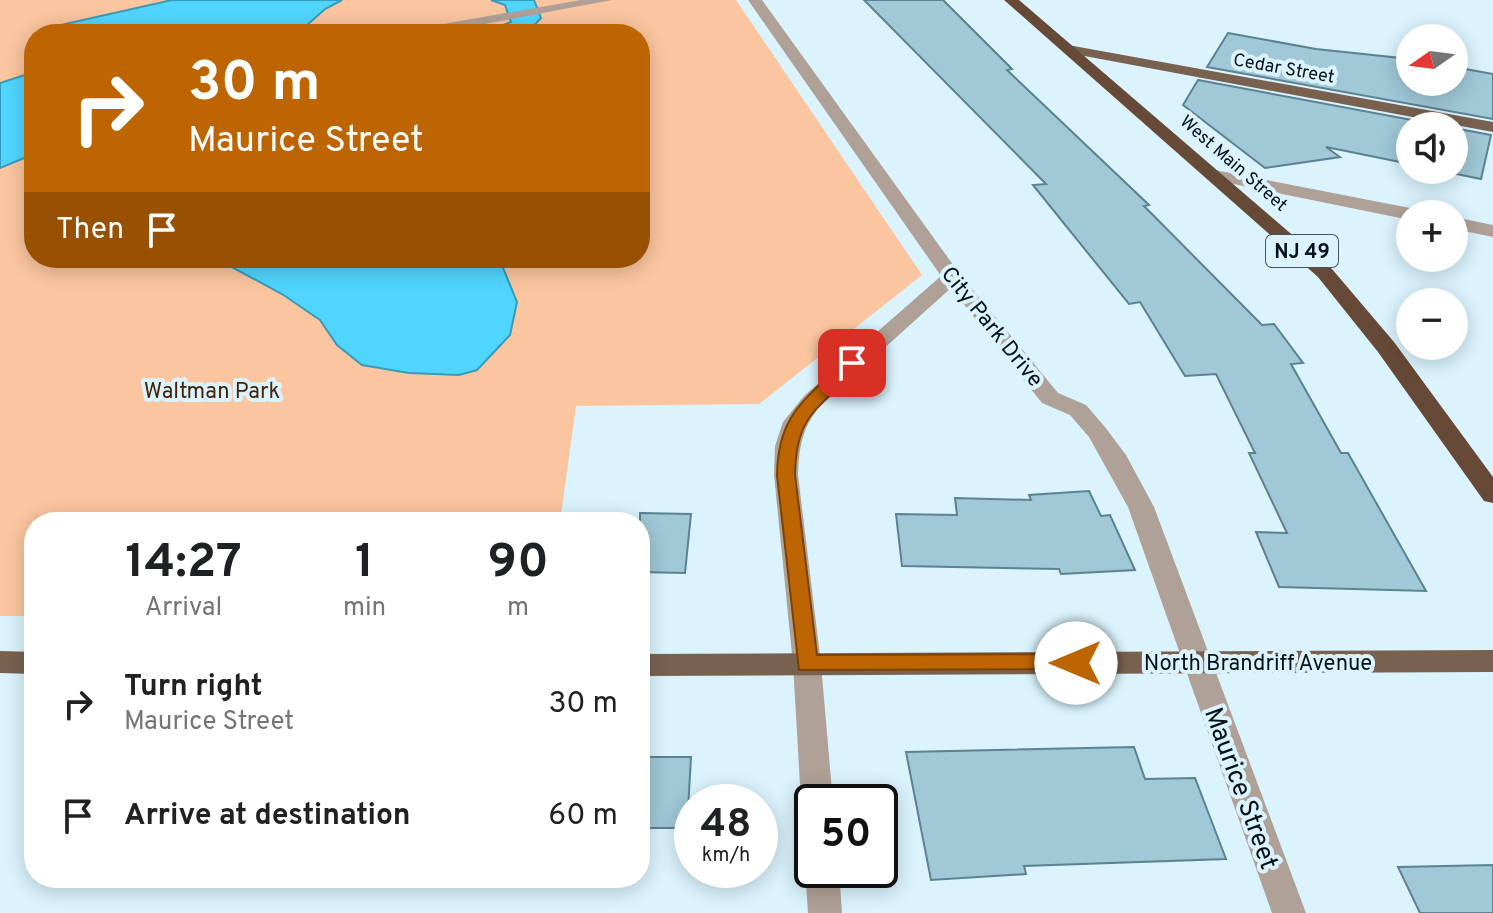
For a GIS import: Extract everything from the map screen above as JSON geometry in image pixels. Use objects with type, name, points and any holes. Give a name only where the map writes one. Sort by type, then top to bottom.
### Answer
[{"type":"highway","name":"West Main Street","points":[[1011,0],[1305,254],[1356,308],[1493,495]]},
{"type":"main road","name":"Cedar Street","points":[[1068,49],[1493,127]]},
{"type":"main road","name":"North Brandriff Avenue","points":[[650,665],[1493,661]]},
{"type":"main road","points":[[0,662],[24,663]]},
{"type":"street","points":[[461,24],[605,0]]},
{"type":"street","name":"City Park Drive","points":[[755,0],[952,277],[1050,398],[1078,410],[1114,455],[1141,507],[1196,662]]},
{"type":"street","points":[[1215,175],[1396,211]]},
{"type":"street","points":[[1468,226],[1493,231]]},
{"type":"street","points":[[816,784],[807,664],[786,475],[787,446],[795,422],[872,344],[952,277]]},
{"type":"street","name":"Maurice Street","points":[[1196,662],[1289,913]]},
{"type":"street","points":[[823,888],[825,913]]},
{"type":"green space","points":[[0,0],[172,0],[75,24],[24,24],[24,75],[0,83]]},
{"type":"green space","name":"Waltman Park","points":[[342,0],[736,0],[922,275],[759,404],[576,406],[561,512],[24,512],[24,616],[0,616],[0,168],[24,158],[24,268],[650,268],[650,24],[308,24],[325,9]]},
{"type":"water","points":[[172,0],[342,0],[325,9],[308,24],[65,24]]},
{"type":"water","points":[[491,0],[534,0],[541,18],[535,24],[506,24],[511,22],[505,5]]},
{"type":"water","points":[[24,75],[24,158],[0,168],[0,83]]},
{"type":"water","points":[[234,268],[503,268],[517,302],[510,335],[477,370],[459,375],[409,373],[362,365],[337,345],[320,320],[282,294]]},
{"type":"building","points":[[864,0],[943,0],[1012,69],[1007,70],[1149,205],[1144,206],[1262,325],[1274,324],[1303,363],[1291,364],[1341,453],[1348,453],[1426,591],[1279,587],[1256,532],[1287,533],[1249,453],[1255,453],[1216,374],[1185,376],[1140,302],[1129,304],[1033,185],[1046,184]]},
{"type":"building","points":[[1228,33],[1316,49],[1396,58],[1396,96],[1468,96],[1468,70],[1493,74],[1493,119],[1468,112],[1207,67]]},
{"type":"building","points":[[1198,80],[1396,117],[1396,161],[1326,147],[1340,157],[1265,168],[1183,105]]},
{"type":"building","points":[[1468,131],[1491,135],[1481,179],[1468,176]]},
{"type":"building","points":[[1089,491],[1101,516],[1110,515],[1135,570],[1061,574],[1059,569],[902,566],[896,514],[957,515],[955,498],[1031,500],[1029,495]]},
{"type":"building","points":[[650,513],[691,514],[685,573],[650,572]]},
{"type":"building","points":[[1134,747],[1145,779],[1195,778],[1226,859],[1024,866],[1026,874],[931,880],[906,752]]},
{"type":"building","points":[[650,757],[691,757],[689,784],[674,784],[674,828],[650,828]]},
{"type":"building","points":[[1493,865],[1493,913],[1420,913],[1398,867]]},
{"type":"route","points":[[852,363],[795,422],[787,446],[786,475],[807,664],[1076,663]]}]
